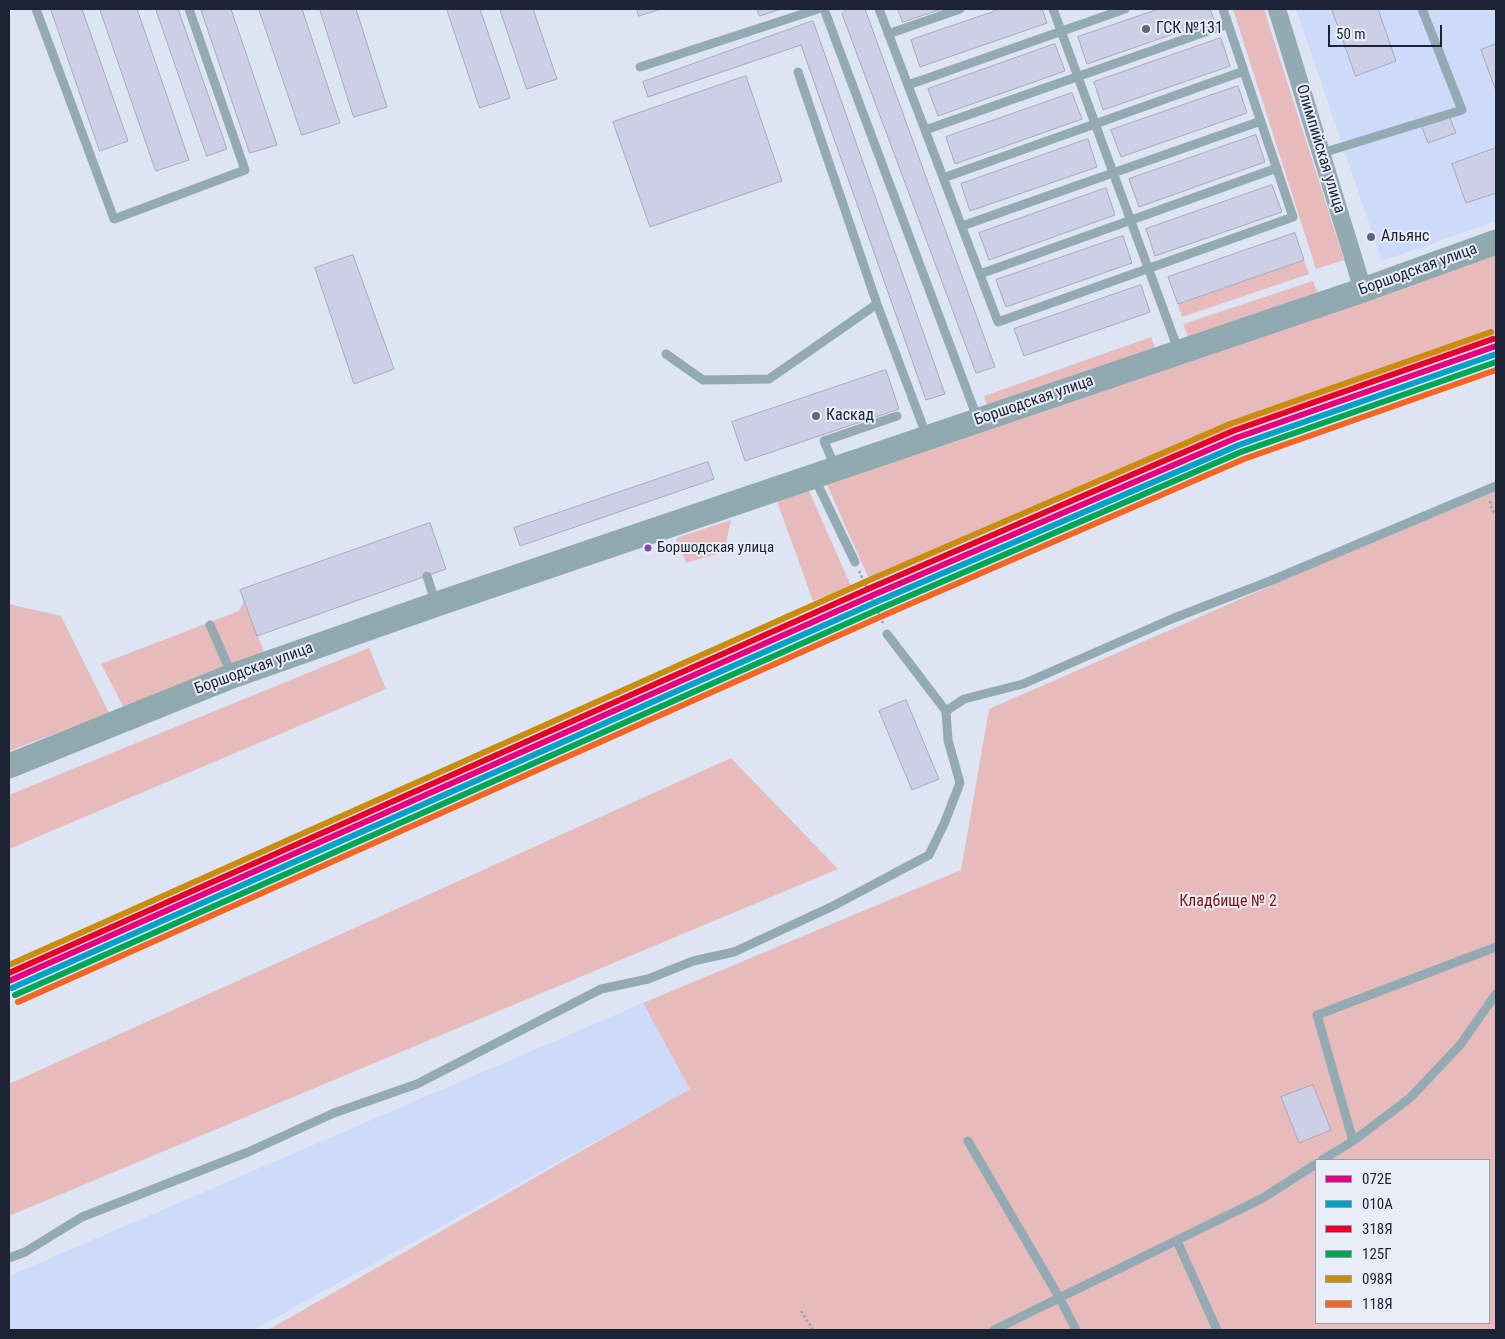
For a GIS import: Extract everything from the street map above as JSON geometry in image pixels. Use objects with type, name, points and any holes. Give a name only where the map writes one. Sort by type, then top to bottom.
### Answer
[{"type":"street","name":"Олимпийская улица","points":[[1276,9],[1363,290]]},
{"type":"street","name":"Боршодская улица","points":[[9,766],[232,676],[436,604],[1363,290],[1496,242]]},
{"type":"lane","points":[[36,9],[114,219],[245,170],[189,9]]},
{"type":"lane","points":[[640,67],[818,9]]},
{"type":"lane","points":[[824,9],[978,420]]},
{"type":"lane","points":[[879,9],[998,322],[1294,217],[1224,9]]},
{"type":"lane","points":[[888,34],[960,9]]},
{"type":"lane","points":[[1053,9],[1179,352]]},
{"type":"lane","points":[[908,85],[1125,9]]},
{"type":"lane","points":[[1322,153],[1462,110],[1422,9]]},
{"type":"lane","points":[[925,130],[1228,24]]},
{"type":"lane","points":[[943,178],[1244,71]]},
{"type":"lane","points":[[798,72],[877,304],[927,437]]},
{"type":"lane","points":[[962,226],[1261,121]]},
{"type":"lane","points":[[980,274],[1277,168]]},
{"type":"lane","points":[[666,354],[703,380],[769,379],[877,304]]},
{"type":"lane","points":[[855,562],[824,472],[824,441],[897,416]]},
{"type":"lane","points":[[946,710],[964,699],[1023,684],[1174,618],[1270,581],[1496,486]]},
{"type":"lane","points":[[427,576],[436,604]]},
{"type":"lane","points":[[210,625],[232,676]]},
{"type":"lane","points":[[9,1258],[25,1252],[82,1217],[248,1152],[334,1113],[417,1084],[601,990],[648,979],[693,961],[734,952],[783,927],[833,906],[929,855],[944,824],[960,783],[948,740],[946,710],[887,634]]},
{"type":"lane","points":[[1353,1141],[1316,1014],[1496,947]]},
{"type":"lane","points":[[1324,1159],[1353,1141],[1410,1098],[1460,1045],[1496,994]]},
{"type":"lane","points":[[968,1141],[1060,1297],[1076,1330]]},
{"type":"lane","points":[[994,1330],[1263,1198],[1315,1165]]},
{"type":"lane","points":[[1176,1241],[1217,1330]]},
{"type":"path","points":[[855,562],[887,634]]},
{"type":"path","points":[[802,1310],[813,1330]]},
{"type":"shaded area","points":[[1296,9],[1496,9],[1496,221],[1382,261]]},
{"type":"shaded area","points":[[643,1003],[691,1089],[253,1330],[9,1330],[9,1276]]},
{"type":"green space","points":[[1233,9],[1264,9],[1344,260],[1316,269]]},
{"type":"green space","points":[[1496,248],[1496,336],[1228,430],[870,581],[824,478]]},
{"type":"green space","points":[[1304,260],[1309,274],[1182,317],[1178,304]]},
{"type":"green space","points":[[1313,281],[1318,294],[1188,337],[1183,324]]},
{"type":"green space","points":[[1151,337],[1156,350],[988,408],[984,396]]},
{"type":"green space","points":[[806,484],[851,586],[813,601],[775,496]]},
{"type":"green space","name":"Кладбище № 2","points":[[1496,491],[1496,1330],[268,1330],[690,1089],[643,1003],[961,870],[989,709],[1300,573]]},
{"type":"green space","points":[[731,520],[724,552],[686,563],[676,538]]},
{"type":"green space","points":[[244,601],[264,652],[124,708],[101,664],[239,611]]},
{"type":"green space","points":[[9,604],[61,616],[109,713],[9,751]]},
{"type":"green space","points":[[369,648],[386,689],[9,849],[9,795]]},
{"type":"green space","points":[[731,758],[838,869],[9,1216],[9,1084]]},
{"type":"building","points":[[51,9],[82,9],[128,141],[100,151]]},
{"type":"building","points":[[100,9],[137,9],[189,160],[156,171]]},
{"type":"building","points":[[156,9],[178,9],[227,149],[207,156]]},
{"type":"building","points":[[201,9],[231,9],[277,145],[250,153]]},
{"type":"building","points":[[259,9],[302,9],[340,123],[302,135]]},
{"type":"building","points":[[320,9],[356,9],[387,107],[354,117]]},
{"type":"building","points":[[447,9],[480,9],[510,98],[480,108]]},
{"type":"building","points":[[500,9],[533,9],[557,79],[527,89]]},
{"type":"building","points":[[637,9],[661,9],[639,16]]},
{"type":"building","points":[[757,9],[781,9],[760,16]]},
{"type":"building","points":[[847,9],[865,9],[995,367],[976,373],[842,14]]},
{"type":"building","points":[[898,9],[942,9],[903,22]]},
{"type":"building","points":[[1001,9],[1042,9],[1047,23],[920,67],[911,40]]},
{"type":"building","name":"ГСК №131","points":[[1159,9],[1210,9],[1214,20],[1087,64],[1078,37]]},
{"type":"building","points":[[1332,9],[1378,9],[1396,61],[1356,76]]},
{"type":"building","points":[[813,21],[945,394],[926,400],[801,45],[648,97],[643,82]]},
{"type":"building","points":[[1221,38],[1230,66],[1103,110],[1094,82]]},
{"type":"building","points":[[1055,44],[1065,71],[938,116],[928,89]]},
{"type":"building","points":[[1496,44],[1496,91],[1481,50]]},
{"type":"building","points":[[746,76],[782,181],[650,227],[613,122]]},
{"type":"building","points":[[1238,86],[1247,113],[1121,157],[1111,130]]},
{"type":"building","points":[[1072,93],[1082,119],[955,164],[946,137]]},
{"type":"building","points":[[1450,118],[1456,133],[1428,143],[1422,127]]},
{"type":"building","points":[[1256,135],[1265,162],[1139,207],[1129,179]]},
{"type":"building","points":[[1088,139],[1097,167],[970,211],[961,184]]},
{"type":"building","points":[[1496,148],[1496,193],[1466,203],[1452,164]]},
{"type":"building","points":[[1272,185],[1282,212],[1155,256],[1146,229]]},
{"type":"building","points":[[1106,188],[1115,215],[989,260],[979,233]]},
{"type":"building","points":[[1295,233],[1304,260],[1178,304],[1168,277]]},
{"type":"building","points":[[1123,236],[1132,263],[1006,307],[996,280]]},
{"type":"building","points":[[353,255],[394,369],[354,384],[315,268]]},
{"type":"building","points":[[1141,285],[1150,312],[1024,356],[1014,329]]},
{"type":"building","name":"Каскад","points":[[886,370],[899,409],[745,461],[732,422]]},
{"type":"building","points":[[708,462],[714,479],[520,546],[514,528]]},
{"type":"building","points":[[430,523],[446,569],[257,636],[240,590]]},
{"type":"building","points":[[906,700],[939,779],[912,790],[879,711]]},
{"type":"building","points":[[1313,1085],[1331,1130],[1299,1143],[1281,1097]]},
{"type":"transit line","name":"098Я","points":[[9,965],[865,582],[1230,424],[1491,332]]},
{"type":"transit line","name":"318Я","points":[[9,973],[868,589],[1233,431],[1493,339]]},
{"type":"transit line","name":"072Е","points":[[9,981],[871,596],[1236,438],[1496,346]]},
{"type":"transit line","name":"010А","points":[[12,988],[874,603],[1239,445],[1496,354]]},
{"type":"transit line","name":"125Г","points":[[15,995],[877,610],[1241,452],[1496,362]]},
{"type":"transit line","name":"118Я","points":[[18,1002],[880,617],[1244,459],[1496,370]]},
{"type":"place","name":"ГСК №131","points":[[1146,29]]},
{"type":"place","name":"Альянс","points":[[1371,237]]},
{"type":"place","name":"Каскад","points":[[816,416]]},
{"type":"place","name":"Боршодская улица","points":[[648,548]]}]
